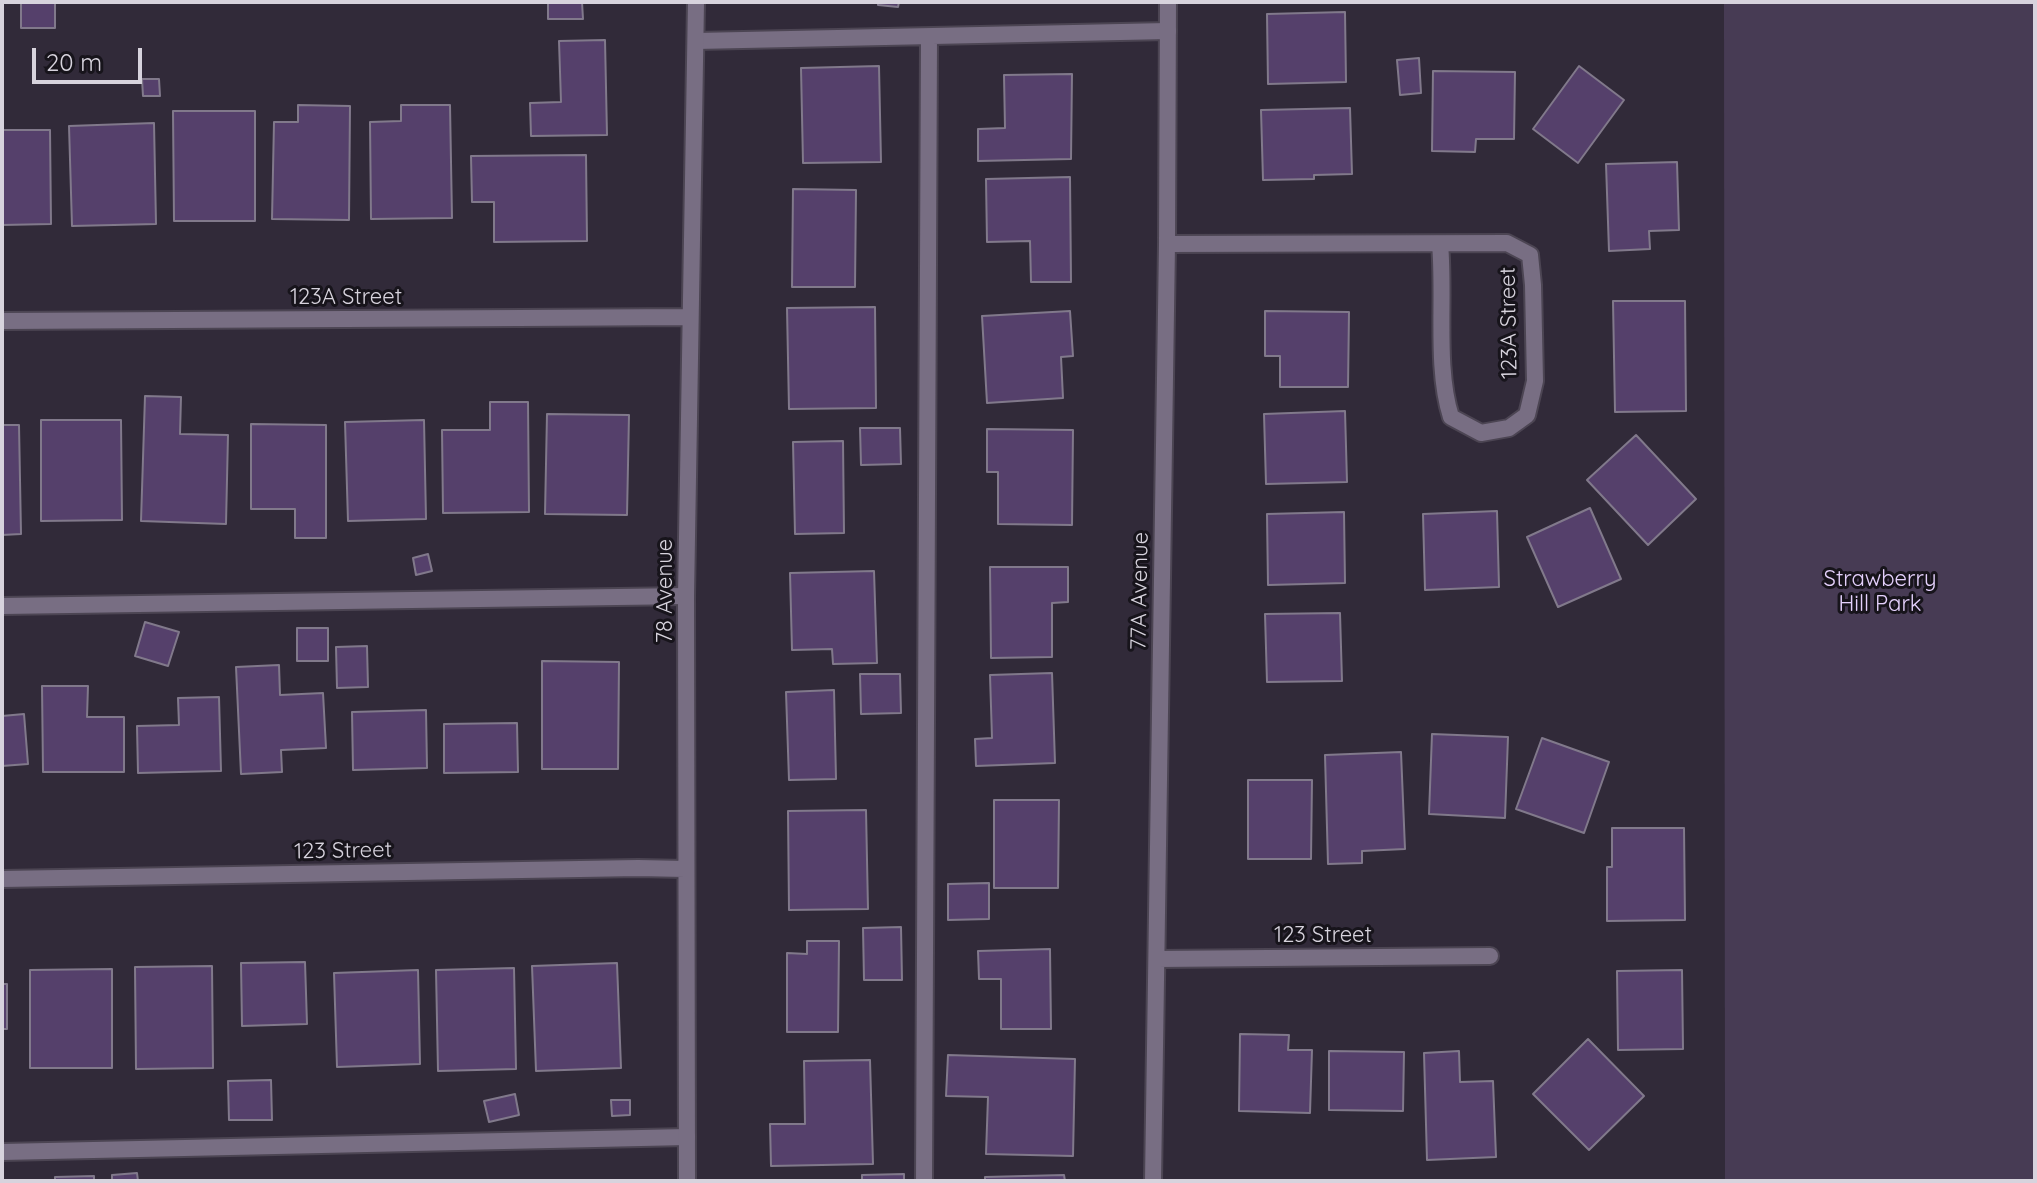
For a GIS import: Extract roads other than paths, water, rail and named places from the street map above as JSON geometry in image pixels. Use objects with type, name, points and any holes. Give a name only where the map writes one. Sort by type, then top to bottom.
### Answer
[{"type":"street","name":"78 Avenue","points":[[687,1181],[686,596],[696,2]]},
{"type":"street","name":"77A Avenue","points":[[1153,1181],[1168,2]]},
{"type":"street","points":[[696,41],[1168,31]]},
{"type":"street","points":[[924,1181],[929,37]]},
{"type":"street","name":"123A Street","points":[[1167,244],[1507,243],[1530,255],[1535,381],[1527,415],[1509,428],[1481,433],[1451,417],[1445,397],[1440,244]]},
{"type":"street","name":"123A Street","points":[[2,321],[690,317]]},
{"type":"street","points":[[2,606],[686,596]]},
{"type":"street","name":"123 Street","points":[[2,879],[685,869]]},
{"type":"street","name":"123 Street","points":[[1157,959],[1490,956]]},
{"type":"street","points":[[2,1152],[687,1137]]},
{"type":"park label","name":"Strawberry Hill Park","points":[[1880,592]]}]
